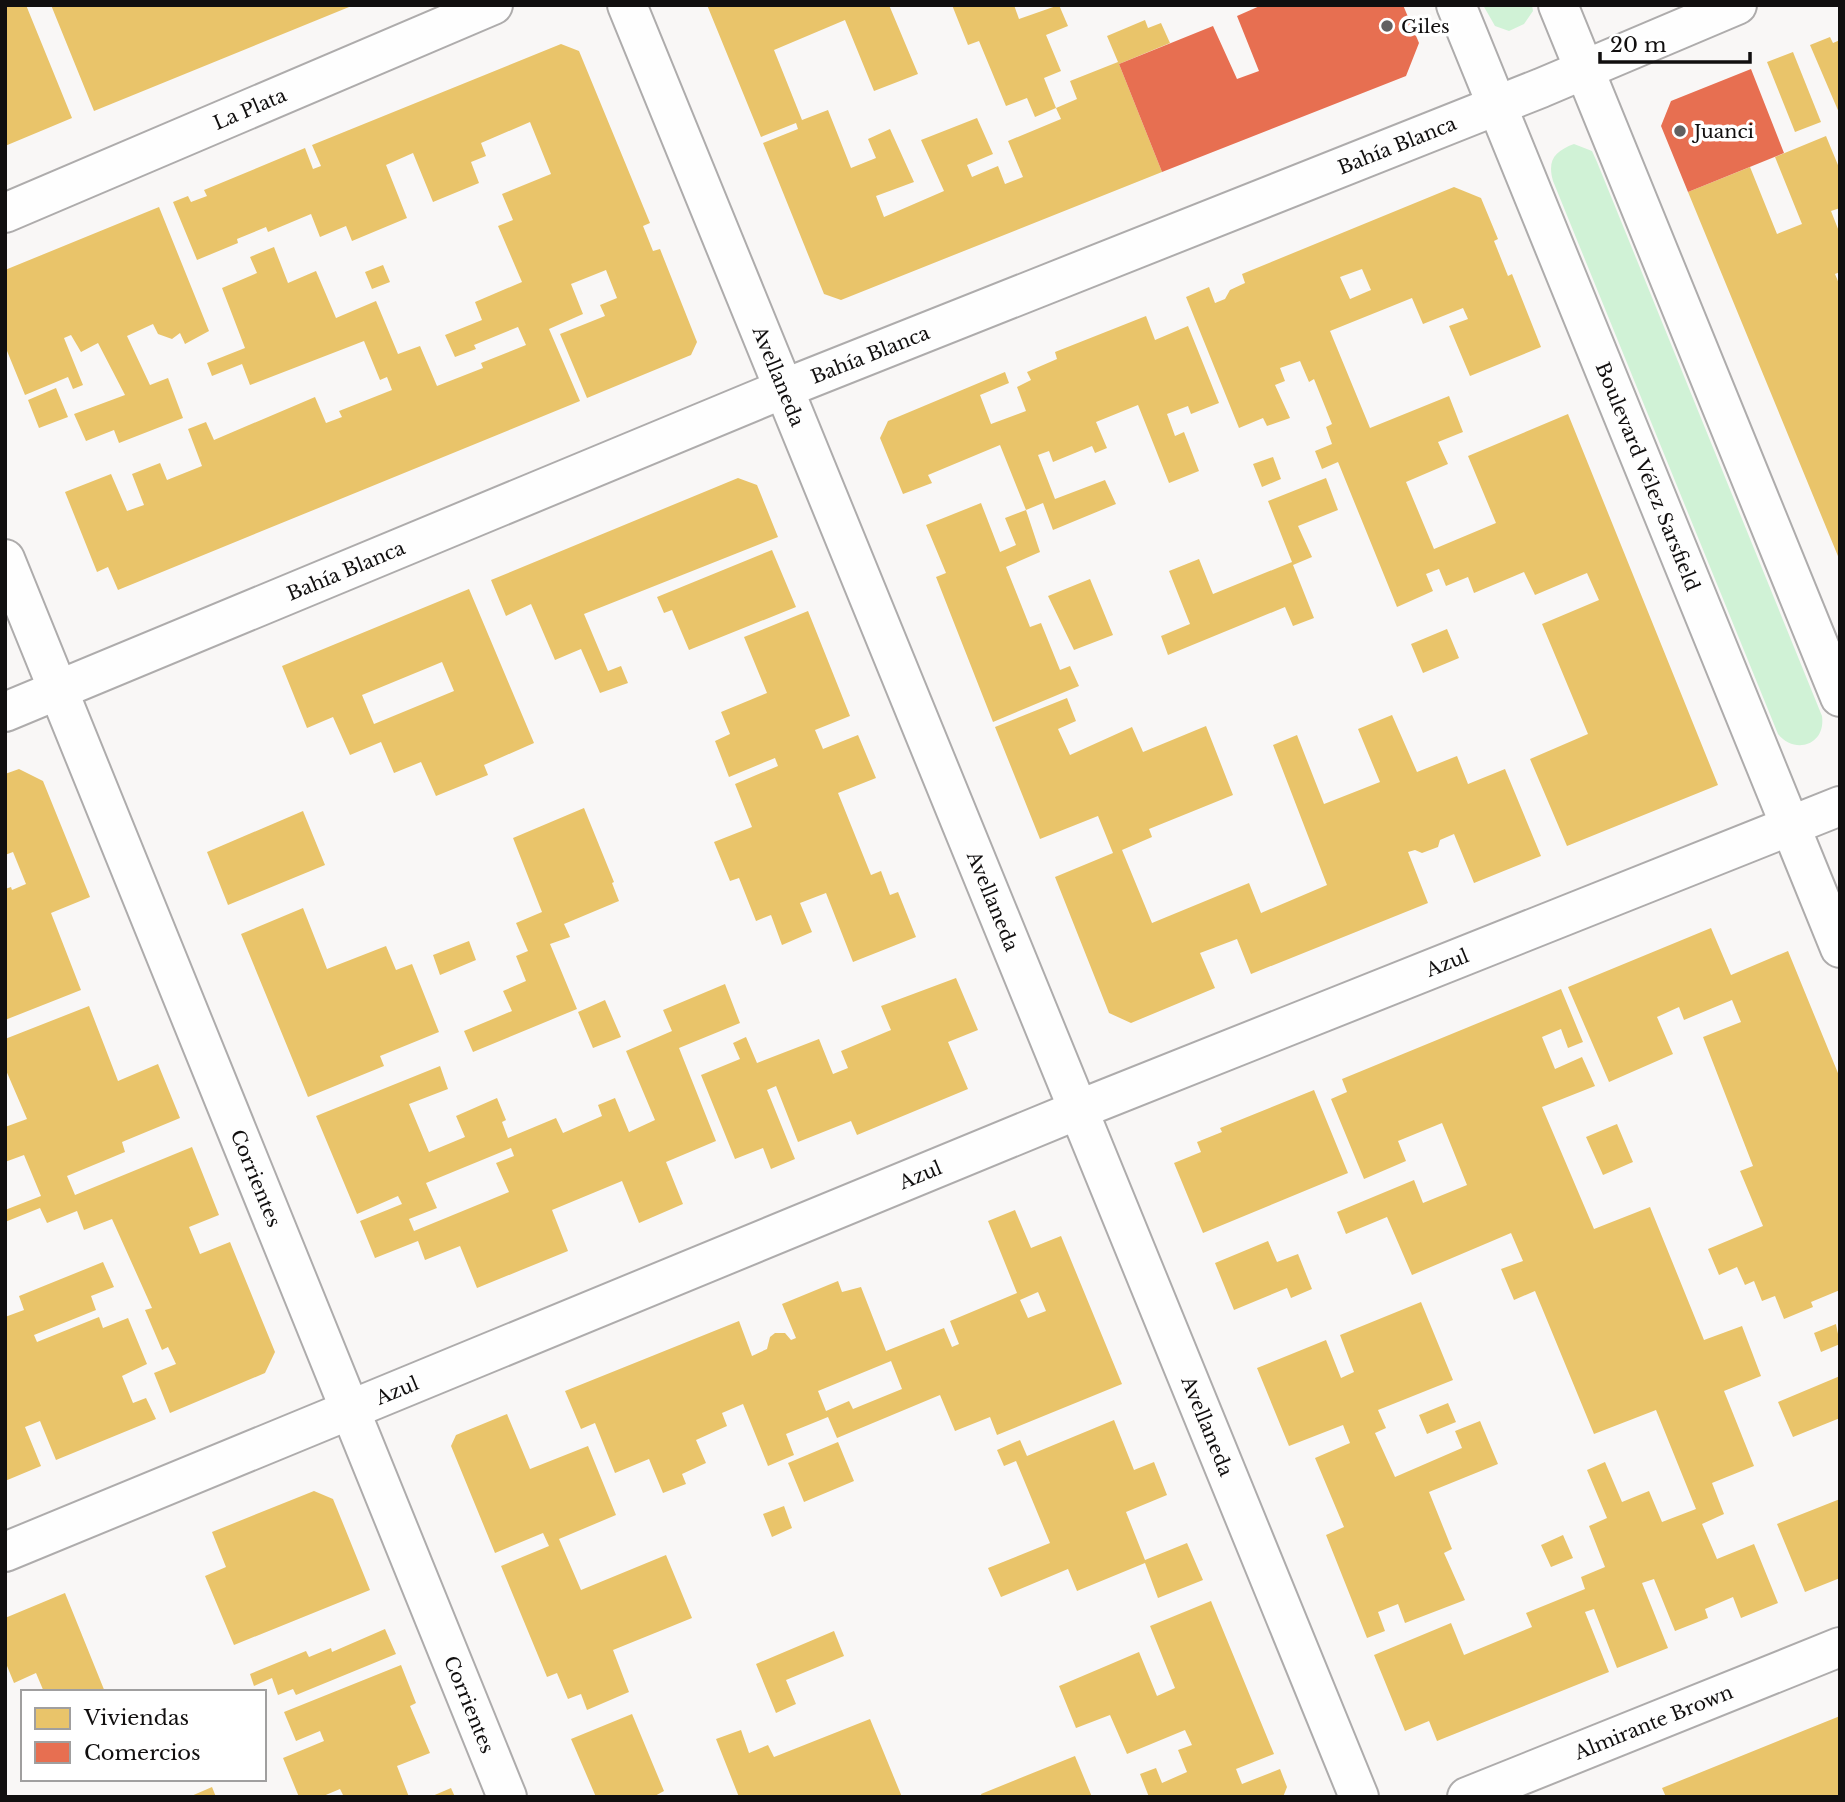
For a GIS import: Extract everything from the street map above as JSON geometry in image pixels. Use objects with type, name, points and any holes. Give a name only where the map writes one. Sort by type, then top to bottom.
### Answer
[{"type":"street","name":"La Plata","points":[[5,213],[493,5]]},
{"type":"street","name":"Avellaneda","points":[[627,5],[1359,1797]]},
{"type":"street","name":"Boulevard Vélez Sarsfield","points":[[1456,5],[1840,948]]},
{"type":"street","points":[[1558,5],[1840,697]]},
{"type":"street","name":"Bahía Blanca","points":[[5,712],[783,389],[1585,70],[1737,5]]},
{"type":"street","name":"Corrientes","points":[[5,559],[507,1797]]},
{"type":"street","name":"Azul","points":[[5,1552],[1080,1109],[1840,806]]},
{"type":"street","name":"Almirante Brown","points":[[1467,1797],[1840,1647]]},
{"type":"green space","points":[[1483,5],[1532,5],[1533,11],[1524,24],[1509,31],[1495,26]]},
{"type":"green space","points":[[1574,144],[1592,151],[1597,162],[1822,716],[1819,734],[1808,744],[1793,744],[1778,734],[1553,181],[1551,167],[1554,157]]},
{"type":"building: Viviendas","points":[[5,5],[26,5],[72,118],[5,146]]},
{"type":"building: Viviendas","points":[[51,5],[354,5],[94,111]]},
{"type":"building: Viviendas","points":[[707,5],[889,5],[918,74],[874,91],[845,20],[774,50],[802,120],[828,110],[851,168],[876,158],[868,139],[890,129],[914,182],[876,196],[884,217],[944,191],[921,140],[977,118],[993,154],[967,165],[972,177],[998,166],[1005,184],[1023,177],[1008,141],[1061,119],[1056,108],[1077,99],[1070,81],[1118,62],[1107,36],[1145,20],[1148,28],[1161,23],[1170,43],[1119,64],[1162,172],[841,300],[824,294],[763,143],[798,129],[796,123],[761,137]]},
{"type":"building: Viviendas","points":[[952,5],[1014,5],[1019,19],[1059,5],[1068,26],[1046,35],[1061,71],[1044,78],[1056,108],[1035,117],[1027,98],[1006,106],[979,41],[968,45]]},
{"type":"building: Viviendas","points":[[1830,37],[1833,43],[1840,40],[1840,115],[1810,45]]},
{"type":"building: Viviendas","points":[[561,44],[579,51],[650,223],[643,226],[653,251],[660,249],[697,342],[691,355],[587,398],[560,334],[605,316],[600,305],[617,298],[606,270],[571,284],[583,314],[549,329],[580,401],[118,590],[108,567],[97,572],[65,492],[111,474],[127,511],[144,505],[132,474],[160,463],[167,480],[202,466],[188,429],[206,422],[214,440],[315,397],[326,423],[342,417],[339,411],[392,390],[387,377],[380,380],[364,341],[250,385],[242,364],[212,376],[207,363],[245,348],[222,288],[257,273],[250,257],[274,247],[288,283],[316,271],[336,318],[376,301],[398,354],[420,346],[437,386],[483,368],[481,363],[526,345],[518,327],[474,345],[476,349],[455,357],[445,335],[482,320],[475,302],[522,282],[498,226],[513,220],[502,194],[551,174],[530,122],[481,143],[486,156],[471,162],[479,183],[433,202],[413,153],[386,165],[407,218],[352,241],[346,226],[320,237],[311,214],[268,232],[266,227],[237,239],[238,243],[197,260],[173,202],[188,196],[191,202],[207,196],[204,190],[305,148],[313,169],[321,166],[312,145]]},
{"type":"building: Viviendas","points":[[1793,52],[1821,122],[1795,132],[1767,62]]},
{"type":"building: Viviendas","points":[[1826,136],[1840,170],[1840,208],[1831,211],[1840,234],[1840,272],[1835,274],[1840,286],[1840,561],[1688,192],[1750,167],[1777,234],[1802,224],[1775,157]]},
{"type":"building: Viviendas","points":[[1454,187],[1481,198],[1498,239],[1494,241],[1508,276],[1512,274],[1541,347],[1470,376],[1449,326],[1468,319],[1463,308],[1423,324],[1412,298],[1330,331],[1370,428],[1449,396],[1463,432],[1438,442],[1448,464],[1406,482],[1434,549],[1496,523],[1468,456],[1568,414],[1718,785],[1567,846],[1530,759],[1588,734],[1542,624],[1599,600],[1587,573],[1535,595],[1524,572],[1474,593],[1468,577],[1446,586],[1439,569],[1426,574],[1433,591],[1397,607],[1338,462],[1322,469],[1315,451],[1332,444],[1326,427],[1332,424],[1314,379],[1309,382],[1300,361],[1280,368],[1285,381],[1275,385],[1290,418],[1267,426],[1263,418],[1239,428],[1186,297],[1209,287],[1215,303],[1225,299],[1230,290],[1245,283],[1242,274]],"holes":[[[1362,269],[1371,290],[1350,299],[1340,277]]]},
{"type":"building: Viviendas","points":[[159,207],[209,331],[185,344],[180,333],[172,339],[158,334],[153,324],[127,336],[150,385],[168,378],[183,418],[119,443],[114,430],[86,441],[74,414],[125,395],[98,343],[81,352],[71,335],[64,338],[83,385],[73,389],[68,377],[25,395],[5,346],[5,270]]},
{"type":"building: Viviendas","points":[[383,265],[390,282],[372,289],[365,272]]},
{"type":"building: Viviendas","points":[[1146,316],[1155,340],[1188,326],[1219,403],[1191,414],[1188,406],[1167,414],[1175,436],[1184,432],[1199,471],[1169,483],[1138,405],[1096,422],[1107,448],[1095,453],[1092,446],[1053,462],[1049,451],[1038,455],[1055,499],[1105,480],[1116,504],[1053,530],[1043,503],[1026,510],[1000,445],[928,475],[932,483],[903,494],[880,438],[888,421],[1005,372],[1009,383],[980,395],[991,424],[1026,411],[1017,387],[1031,380],[1027,372],[1057,359],[1055,352]]},
{"type":"building: Viviendas","points":[[56,388],[68,417],[39,428],[28,400]]},
{"type":"building: Viviendas","points":[[1273,457],[1281,479],[1262,487],[1253,464]]},
{"type":"building: Viviendas","points":[[738,478],[757,485],[778,537],[584,614],[608,671],[621,666],[628,683],[600,693],[581,649],[555,660],[531,604],[506,616],[491,580]]},
{"type":"building: Viviendas","points":[[1326,478],[1338,510],[1298,526],[1312,557],[1293,565],[1314,618],[1293,626],[1285,607],[1168,655],[1161,636],[1190,624],[1169,571],[1199,559],[1213,594],[1292,562],[1268,501]]},
{"type":"building: Viviendas","points":[[981,503],[1000,552],[1016,545],[1005,518],[1026,510],[1040,552],[1006,567],[1030,627],[1041,623],[1060,670],[1070,666],[1079,686],[993,722],[936,577],[946,573],[926,525]]},
{"type":"building: Viviendas","points":[[772,550],[796,607],[689,650],[672,610],[664,613],[657,597]]},
{"type":"building: Viviendas","points":[[1090,579],[1113,635],[1074,650],[1048,596]]},
{"type":"building: Viviendas","points":[[469,589],[534,743],[484,765],[488,775],[436,796],[421,762],[394,773],[381,742],[350,755],[333,717],[307,728],[282,666]],"holes":[[[442,662],[454,691],[374,724],[362,695]]]},
{"type":"building: Viviendas","points":[[808,611],[850,716],[815,730],[823,749],[858,735],[876,778],[838,793],[871,875],[881,871],[890,895],[898,892],[916,937],[853,962],[826,893],[800,903],[812,932],[782,945],[771,915],[756,921],[739,878],[730,881],[714,842],[752,827],[735,784],[778,766],[775,758],[729,777],[715,741],[730,734],[721,712],[767,693],[744,637]]},
{"type":"building: Viviendas","points":[[1447,629],[1459,658],[1423,673],[1411,644]]},
{"type":"building: Viviendas","points":[[1067,698],[1076,721],[1058,729],[1070,755],[1132,727],[1143,752],[1206,726],[1233,795],[1149,829],[1152,837],[1122,850],[1152,923],[1249,883],[1261,913],[1327,885],[1273,745],[1297,735],[1324,804],[1380,782],[1358,729],[1392,715],[1417,772],[1457,756],[1468,784],[1505,769],[1541,856],[1474,883],[1454,834],[1440,840],[1438,847],[1422,853],[1415,850],[1408,852],[1428,903],[1251,974],[1237,939],[1200,953],[1215,988],[1131,1023],[1109,1013],[1055,877],[1113,853],[1098,816],[1040,839],[995,727]]},
{"type":"building: Viviendas","points":[[19,769],[43,781],[90,897],[51,913],[81,990],[5,1020],[5,889],[11,887],[12,890],[26,884],[13,852],[5,855],[5,774]]},
{"type":"building: Viviendas","points":[[584,808],[619,901],[564,924],[570,937],[550,944],[577,1009],[473,1052],[464,1031],[512,1011],[503,991],[526,981],[516,956],[528,951],[516,923],[542,912],[513,838]]},
{"type":"building: Viviendas","points":[[303,811],[325,865],[228,905],[207,852]]},
{"type":"building: Viviendas","points":[[303,908],[327,969],[386,946],[396,970],[412,964],[439,1032],[380,1056],[384,1066],[308,1097],[241,934]]},
{"type":"building: Viviendas","points":[[1711,928],[1731,975],[1788,951],[1840,1078],[1840,1290],[1811,1302],[1813,1307],[1784,1319],[1775,1296],[1762,1301],[1754,1281],[1745,1285],[1737,1267],[1719,1275],[1708,1249],[1763,1226],[1740,1171],[1753,1166],[1703,1037],[1741,1022],[1732,1000],[1684,1020],[1679,1007],[1657,1017],[1673,1054],[1609,1082],[1568,987]]},
{"type":"building: Viviendas","points":[[469,941],[476,960],[440,975],[433,955]]},
{"type":"building: Viviendas","points":[[956,978],[978,1030],[948,1042],[968,1089],[857,1135],[851,1121],[798,1142],[776,1086],[767,1090],[795,1159],[771,1169],[763,1148],[735,1159],[701,1075],[740,1059],[733,1043],[746,1037],[757,1063],[819,1039],[833,1074],[848,1068],[841,1051],[891,1030],[881,1006]]},
{"type":"building: Viviendas","points":[[725,984],[740,1023],[679,1048],[716,1141],[666,1162],[683,1204],[639,1223],[622,1181],[552,1210],[568,1251],[477,1288],[460,1246],[425,1260],[418,1241],[375,1258],[360,1221],[402,1204],[398,1196],[357,1214],[316,1116],[440,1066],[448,1089],[409,1104],[429,1152],[465,1137],[456,1116],[497,1098],[506,1120],[502,1122],[508,1138],[556,1118],[563,1133],[602,1116],[598,1105],[615,1098],[629,1132],[655,1120],[626,1051],[672,1031],[663,1010]],"holes":[[[511,1148],[514,1156],[496,1163],[509,1192],[414,1231],[409,1219],[437,1208],[426,1183]]]},
{"type":"building: Viviendas","points":[[1561,989],[1583,1042],[1568,1048],[1561,1029],[1542,1037],[1555,1069],[1582,1057],[1595,1086],[1542,1107],[1594,1229],[1650,1207],[1704,1340],[1742,1326],[1761,1376],[1724,1391],[1754,1466],[1712,1483],[1724,1514],[1702,1524],[1717,1559],[1754,1544],[1778,1603],[1741,1618],[1733,1597],[1705,1609],[1708,1618],[1675,1631],[1654,1579],[1642,1583],[1668,1648],[1617,1668],[1594,1609],[1585,1612],[1609,1672],[1437,1741],[1429,1721],[1405,1731],[1374,1655],[1451,1623],[1464,1655],[1532,1627],[1526,1613],[1585,1589],[1581,1577],[1605,1567],[1589,1526],[1607,1518],[1587,1470],[1605,1462],[1622,1502],[1649,1491],[1662,1522],[1696,1509],[1656,1410],[1594,1434],[1535,1291],[1514,1300],[1501,1269],[1523,1261],[1511,1233],[1412,1275],[1387,1217],[1346,1234],[1337,1212],[1414,1180],[1423,1203],[1467,1185],[1442,1123],[1398,1141],[1406,1161],[1364,1179],[1331,1099],[1347,1092],[1342,1079]]},
{"type":"building: Viviendas","points":[[605,1000],[621,1037],[593,1048],[578,1012]]},
{"type":"building: Viviendas","points":[[89,1006],[118,1081],[158,1064],[180,1118],[122,1142],[125,1152],[67,1176],[75,1195],[192,1147],[219,1215],[189,1227],[200,1254],[230,1242],[275,1352],[265,1373],[170,1413],[154,1373],[176,1364],[168,1347],[162,1350],[145,1310],[152,1308],[112,1219],[84,1230],[77,1211],[47,1223],[40,1208],[5,1222],[5,1210],[41,1196],[24,1155],[5,1162],[5,1127],[27,1119],[5,1068],[5,1039]]},
{"type":"building: Viviendas","points":[[1314,1090],[1348,1173],[1203,1233],[1174,1163],[1201,1152],[1197,1142],[1222,1132],[1220,1128]]},
{"type":"building: Viviendas","points":[[1617,1124],[1633,1162],[1603,1175],[1586,1137]]},
{"type":"building: Viviendas","points":[[1015,1210],[1031,1248],[1061,1236],[1122,1384],[997,1435],[990,1417],[955,1431],[940,1395],[837,1438],[828,1417],[786,1434],[794,1455],[768,1466],[743,1404],[722,1413],[727,1426],[696,1440],[706,1463],[682,1474],[686,1484],[663,1493],[649,1459],[615,1473],[595,1423],[581,1429],[565,1391],[739,1321],[752,1356],[767,1349],[770,1337],[775,1333],[785,1333],[791,1340],[796,1338],[782,1304],[838,1281],[842,1292],[861,1287],[886,1351],[944,1328],[952,1347],[959,1344],[950,1321],[1017,1293],[988,1221]],"holes":[[[1038,1292],[1046,1311],[1028,1318],[1020,1300]],[[891,1361],[902,1389],[853,1409],[849,1401],[826,1411],[818,1391]]]},
{"type":"building: Viviendas","points":[[1268,1241],[1277,1262],[1298,1254],[1312,1289],[1291,1298],[1287,1288],[1234,1310],[1215,1263]]},
{"type":"building: Viviendas","points":[[103,1262],[114,1287],[91,1296],[96,1310],[34,1335],[37,1342],[99,1317],[103,1328],[128,1318],[147,1364],[122,1376],[133,1403],[146,1398],[156,1419],[56,1460],[40,1421],[25,1427],[41,1466],[5,1481],[5,1317],[24,1310],[19,1296]]},
{"type":"building: Viviendas","points":[[1421,1302],[1453,1380],[1378,1410],[1386,1428],[1375,1433],[1395,1477],[1462,1448],[1455,1431],[1480,1421],[1498,1464],[1429,1492],[1452,1549],[1444,1553],[1465,1600],[1405,1623],[1398,1604],[1378,1612],[1385,1631],[1367,1638],[1326,1535],[1344,1527],[1315,1458],[1350,1443],[1343,1425],[1289,1446],[1257,1368],[1326,1340],[1341,1378],[1354,1372],[1340,1335]]},
{"type":"building: Viviendas","points":[[1836,1324],[1840,1344],[1821,1352],[1814,1333]]},
{"type":"building: Viviendas","points":[[1840,1376],[1840,1418],[1793,1437],[1778,1402]]},
{"type":"building: Viviendas","points":[[1448,1403],[1456,1422],[1427,1434],[1419,1415]]},
{"type":"building: Viviendas","points":[[507,1414],[530,1469],[588,1446],[616,1515],[559,1539],[581,1590],[666,1555],[692,1618],[613,1650],[629,1692],[587,1710],[581,1694],[568,1699],[557,1673],[547,1677],[501,1566],[549,1546],[543,1533],[495,1553],[451,1446],[456,1435]]},
{"type":"building: Viviendas","points":[[1114,1420],[1134,1470],[1154,1462],[1167,1495],[1126,1512],[1145,1560],[1187,1543],[1203,1580],[1158,1598],[1145,1563],[1077,1591],[1068,1569],[1001,1597],[988,1568],[1050,1543],[1016,1461],[1004,1466],[997,1450],[1020,1440],[1027,1456]]},
{"type":"building: Viviendas","points":[[838,1442],[854,1481],[804,1502],[788,1463]]},
{"type":"building: Viviendas","points":[[314,1491],[333,1499],[370,1590],[234,1645],[205,1576],[226,1567],[212,1532]]},
{"type":"building: Viviendas","points":[[1840,1499],[1840,1578],[1805,1592],[1777,1524]]},
{"type":"building: Viviendas","points":[[784,1506],[792,1528],[772,1537],[763,1514]]},
{"type":"building: Viviendas","points":[[1563,1535],[1573,1558],[1551,1567],[1541,1545]]},
{"type":"building: Viviendas","points":[[65,1593],[104,1690],[43,1690],[36,1673],[14,1683],[5,1661],[5,1618]]},
{"type":"building: Viviendas","points":[[1211,1601],[1274,1754],[1236,1769],[1242,1784],[1280,1769],[1287,1787],[1283,1797],[1149,1797],[1140,1774],[1156,1768],[1162,1783],[1187,1772],[1178,1750],[1192,1745],[1185,1730],[1127,1754],[1110,1715],[1076,1728],[1059,1686],[1139,1652],[1157,1696],[1175,1688],[1150,1626]]},
{"type":"building: Viviendas","points":[[385,1629],[396,1654],[296,1695],[293,1689],[278,1695],[272,1678],[254,1686],[250,1674],[306,1651],[309,1657],[331,1648],[332,1652]]},
{"type":"building: Viviendas","points":[[834,1631],[844,1656],[786,1680],[796,1704],[776,1713],[756,1664]]},
{"type":"building: Viviendas","points":[[401,1665],[416,1703],[410,1706],[430,1753],[397,1766],[409,1797],[344,1797],[340,1789],[321,1797],[299,1797],[283,1758],[324,1741],[320,1731],[296,1741],[284,1712]]},
{"type":"building: Viviendas","points":[[632,1714],[664,1791],[653,1797],[596,1797],[571,1739]]},
{"type":"building: Viviendas","points":[[1840,1716],[1840,1797],[1666,1797],[1662,1788]]},
{"type":"building: Viviendas","points":[[870,1719],[902,1797],[739,1797],[716,1739],[741,1730],[749,1753],[768,1745],[774,1757]]},
{"type":"building: Viviendas","points":[[1075,1756],[1092,1797],[982,1797],[981,1794]]},
{"type":"building: Viviendas","points":[[212,1787],[216,1797],[189,1797]]},
{"type":"building: Viviendas","points":[[451,1788],[455,1797],[430,1797]]},
{"type":"building: Comercios","points":[[1262,5],[1403,5],[1419,43],[1406,76],[1162,172],[1119,64],[1213,26],[1237,79],[1259,71],[1237,16]]},
{"type":"building: Comercios","points":[[1751,69],[1784,153],[1688,192],[1661,126],[1671,101]]},
{"type":"place","name":"Giles","points":[[1387,26]]},
{"type":"place","name":"Juanci","points":[[1680,131]]}]
